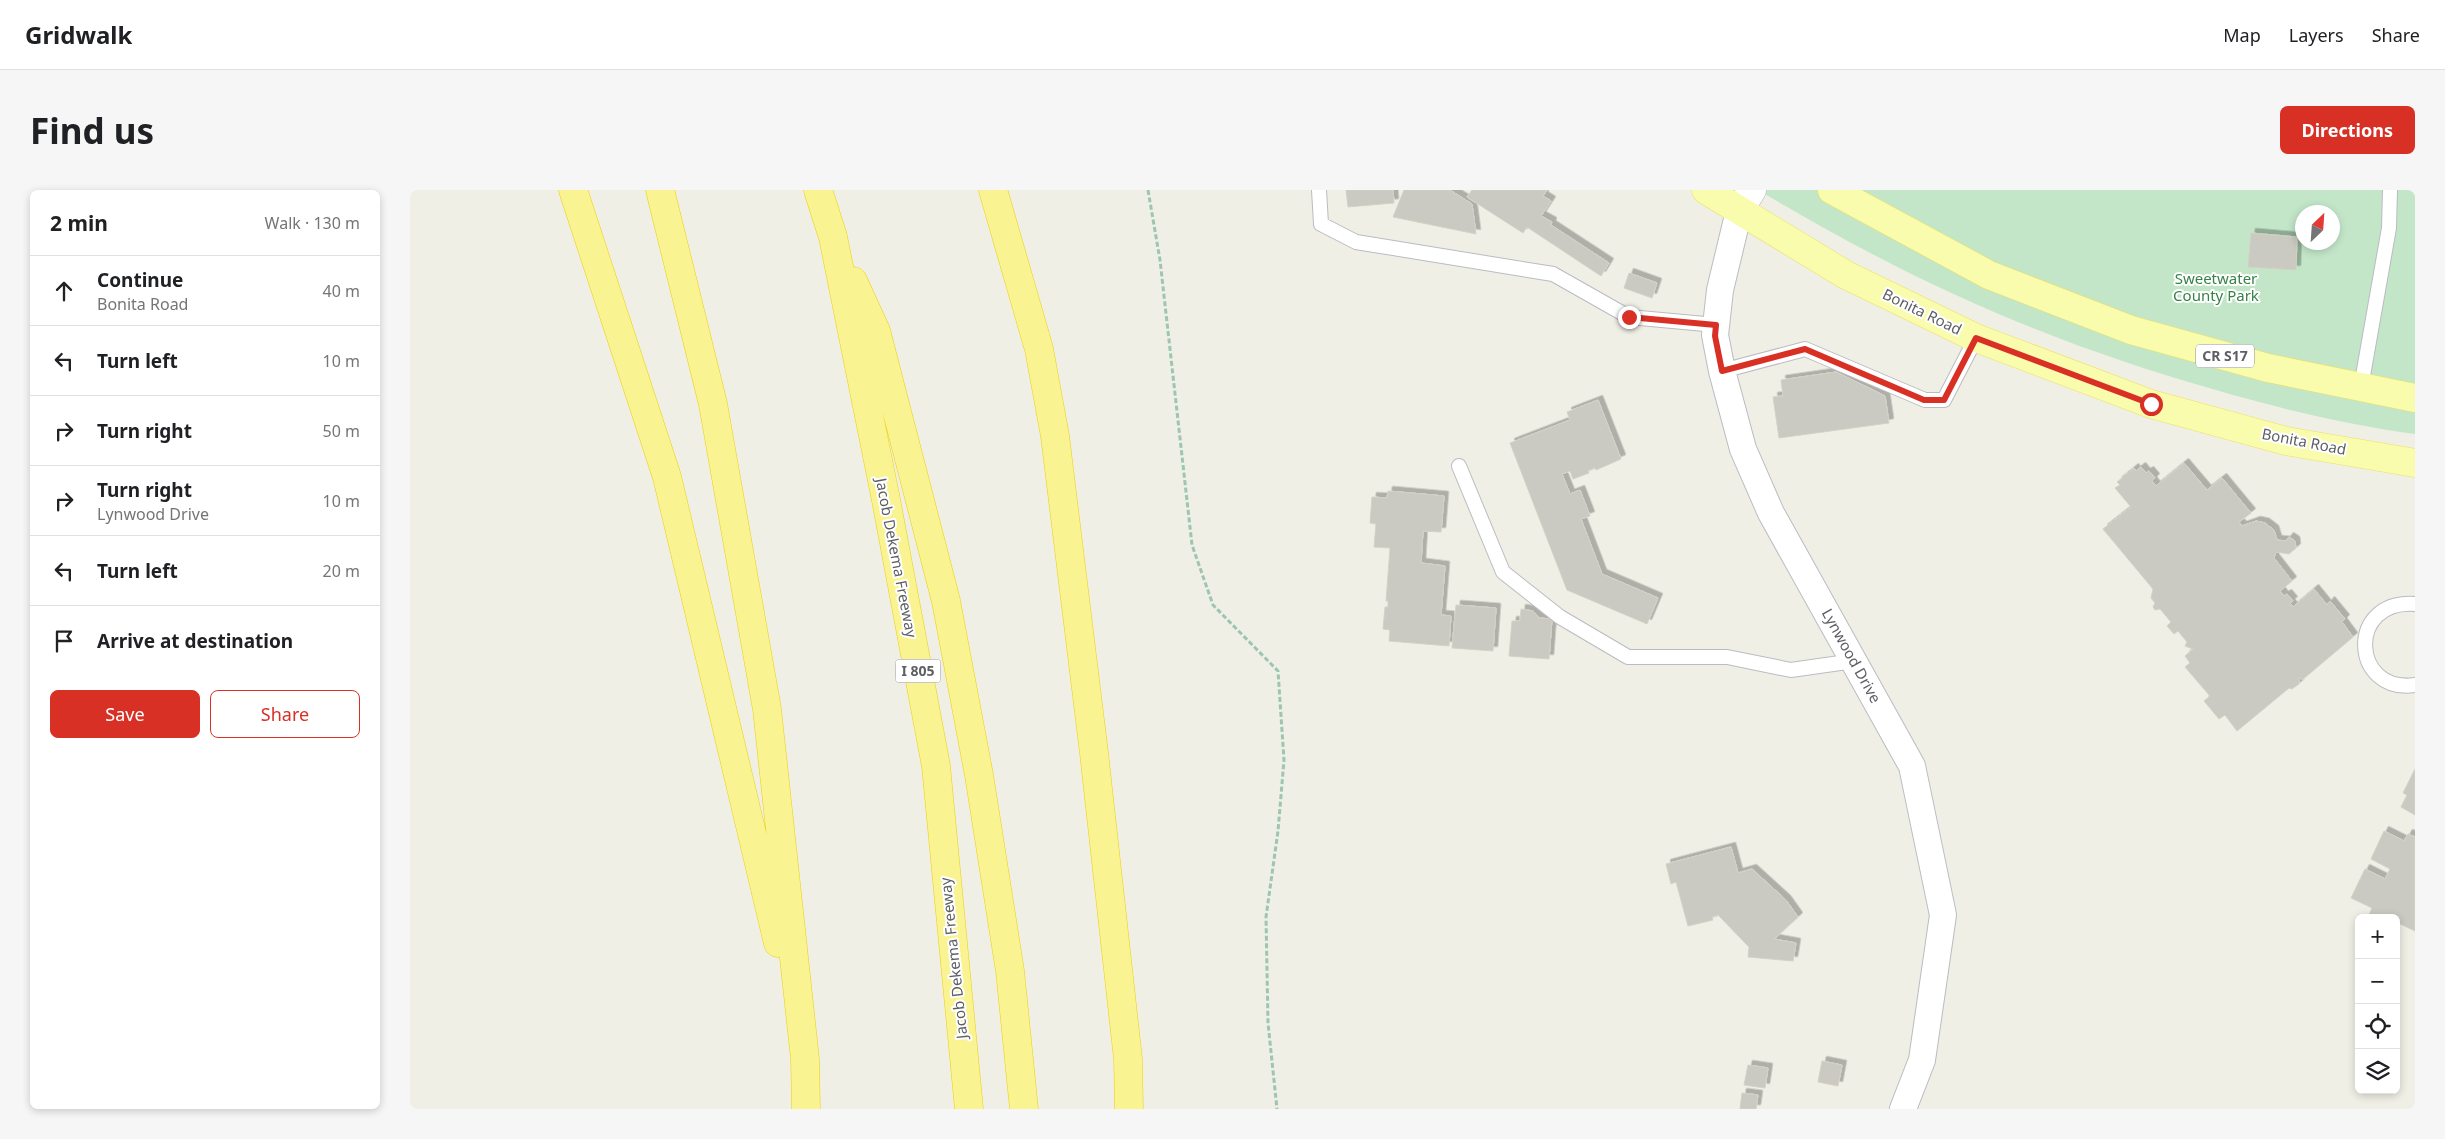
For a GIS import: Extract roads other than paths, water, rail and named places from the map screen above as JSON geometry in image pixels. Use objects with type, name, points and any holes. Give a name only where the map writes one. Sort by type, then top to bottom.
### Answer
[{"type":"highway","points":[[573,190],[667,477],[805,1059]]},
{"type":"highway","points":[[660,190],[713,404],[767,709],[805,1059],[806,1109]]},
{"type":"highway","name":"Jacob Dekema Freeway","points":[[818,190],[833,237],[936,766],[969,1109]]},
{"type":"highway","points":[[993,190],[1038,349],[1055,436],[1094,753],[1128,1059],[1129,1109]]},
{"type":"highway","points":[[833,237],[876,331],[946,601],[979,775],[1010,971],[1024,1109]]},
{"type":"main road","name":"Bonita Road","points":[[1706,190],[1743,197],[1846,276],[1976,338],[2151,404],[2286,441],[2415,463]]},
{"type":"main road","name":"CR S17","points":[[1832,190],[1989,275],[2131,330],[2268,368],[2415,398]]},
{"type":"street","name":"Lynwood Drive","points":[[1743,197],[1720,290],[1715,336],[1722,371],[1743,449],[1771,513],[1912,766],[1943,915],[1922,1060],[1903,1109]]},
{"type":"lane","points":[[1319,190],[1321,224],[1356,242],[1553,274],[1629,317],[1716,325]]},
{"type":"lane","points":[[2360,387],[2389,228],[2390,190]]},
{"type":"lane","points":[[1722,371],[1805,349],[1924,400],[1944,400],[1976,338]]},
{"type":"lane","points":[[1459,466],[1503,572],[1560,617],[1628,657],[1727,657],[1791,670],[1854,661]]},
{"type":"lane","points":[[2415,604],[2402,603],[2387,607],[2374,617],[2366,631],[2364,646],[2368,661],[2377,675],[2390,683],[2405,686],[2415,685]]},
{"type":"park label","name":"Sweetwater County Park","points":[[2216,288]]}]
